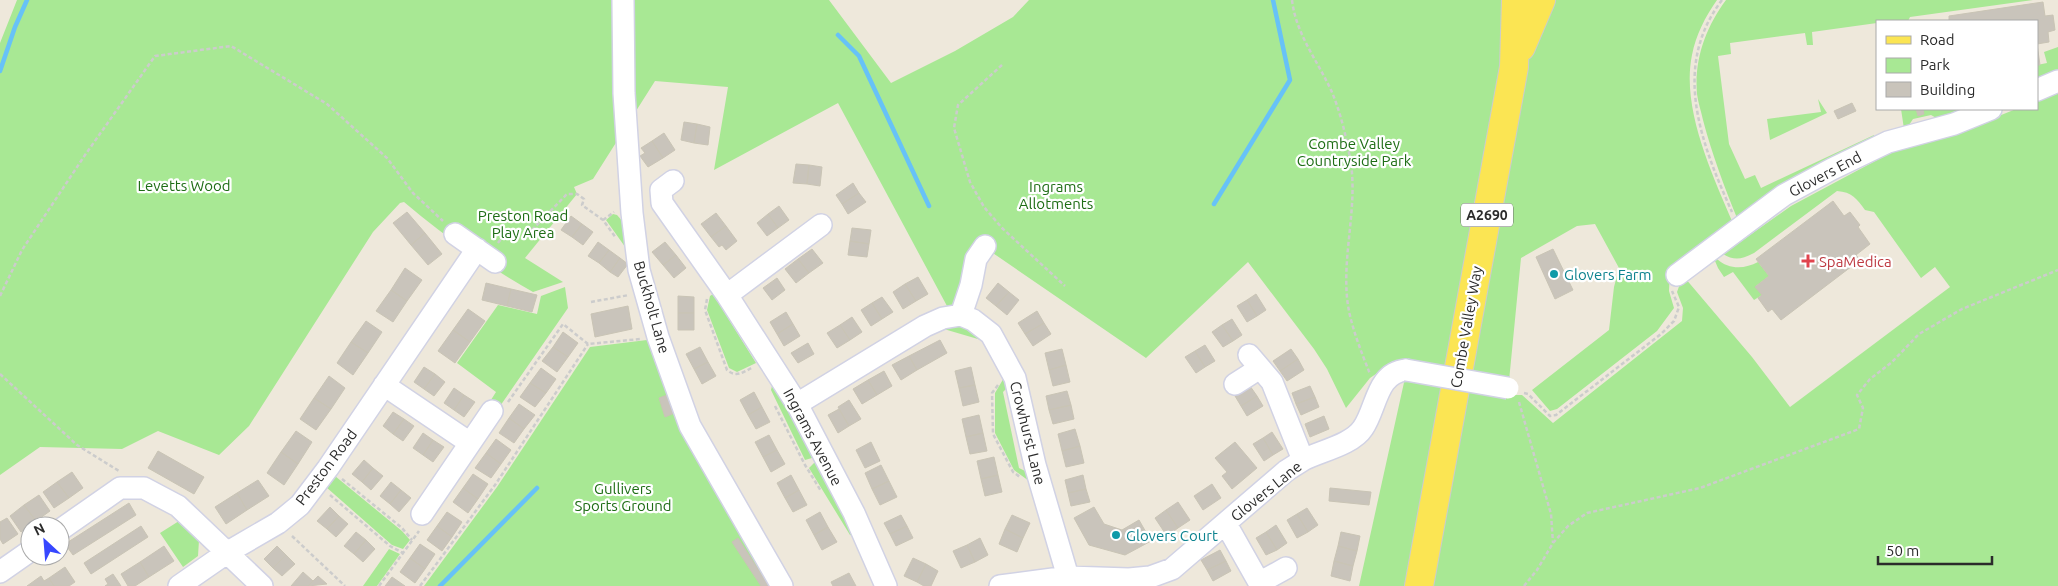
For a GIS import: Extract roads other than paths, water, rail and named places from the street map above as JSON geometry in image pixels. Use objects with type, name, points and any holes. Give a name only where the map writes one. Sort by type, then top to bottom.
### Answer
[{"type":"main road","name":"Combe Valley Way","points":[[1419,586],[1514,67],[1516,0]]},
{"type":"main road","name":"Combe Valley Way","points":[[1514,67],[1541,0]]},
{"type":"street","name":"Buckholt Lane","points":[[623,0],[624,93],[632,213],[639,270],[658,337],[690,426],[782,586]]},
{"type":"street","points":[[2038,90],[2058,81]]},
{"type":"street","name":"Glovers End","points":[[1676,275],[1784,195],[1832,169],[1888,142],[1954,124],[1989,110]]},
{"type":"street","name":"Ingrams Avenue","points":[[673,181],[661,190],[662,203],[723,289],[797,404],[854,514],[886,586]]},
{"type":"street","points":[[723,289],[821,225]]},
{"type":"street","name":"Preston Road","points":[[179,586],[228,552],[278,523],[300,505],[323,476],[384,385],[486,256],[454,234]]},
{"type":"street","points":[[797,404],[925,326],[943,318],[961,315],[971,285],[976,259],[986,246]]},
{"type":"street","name":"Crowhurst Lane","points":[[961,315],[973,320],[991,334],[1014,378],[1043,494],[1068,577]]},
{"type":"street","points":[[1236,384],[1254,361],[1272,382],[1303,460]]},
{"type":"street","name":"Glovers Lane","points":[[1000,586],[1068,577],[1129,583],[1172,569],[1286,471],[1303,460],[1354,438],[1364,428],[1378,391],[1397,371],[1406,370],[1508,388]]},
{"type":"street","points":[[384,385],[470,443]]},
{"type":"street","points":[[432,505],[492,411]]},
{"type":"street","points":[[70,523],[120,488],[144,488],[178,506],[262,586]]},
{"type":"street","points":[[1226,524],[1260,585],[1286,568]]},
{"type":"street","points":[[0,572],[20,558]]},
{"type":"waterway","points":[[0,71],[15,27],[27,0]]},
{"type":"waterway","points":[[1214,204],[1290,80],[1273,0]]},
{"type":"waterway","points":[[838,35],[859,56],[929,206]]},
{"type":"waterway","points":[[440,586],[537,488]]},
{"type":"place","name":"SpaMedica","points":[[1808,261]]},
{"type":"place","name":"Glovers Farm","points":[[1554,274]]},
{"type":"place","name":"Glovers Court","points":[[1116,535]]},
{"type":"park label","name":"Combe Valley Countryside Park","points":[[1354,152]]},
{"type":"park label","name":"Levetts Wood","points":[[184,185]]},
{"type":"park label","name":"Ingrams Allotments","points":[[1056,194]]},
{"type":"park label","name":"Preston Road Play Area","points":[[523,224]]},
{"type":"park label","name":"Gullivers Sports Ground","points":[[623,496]]}]
